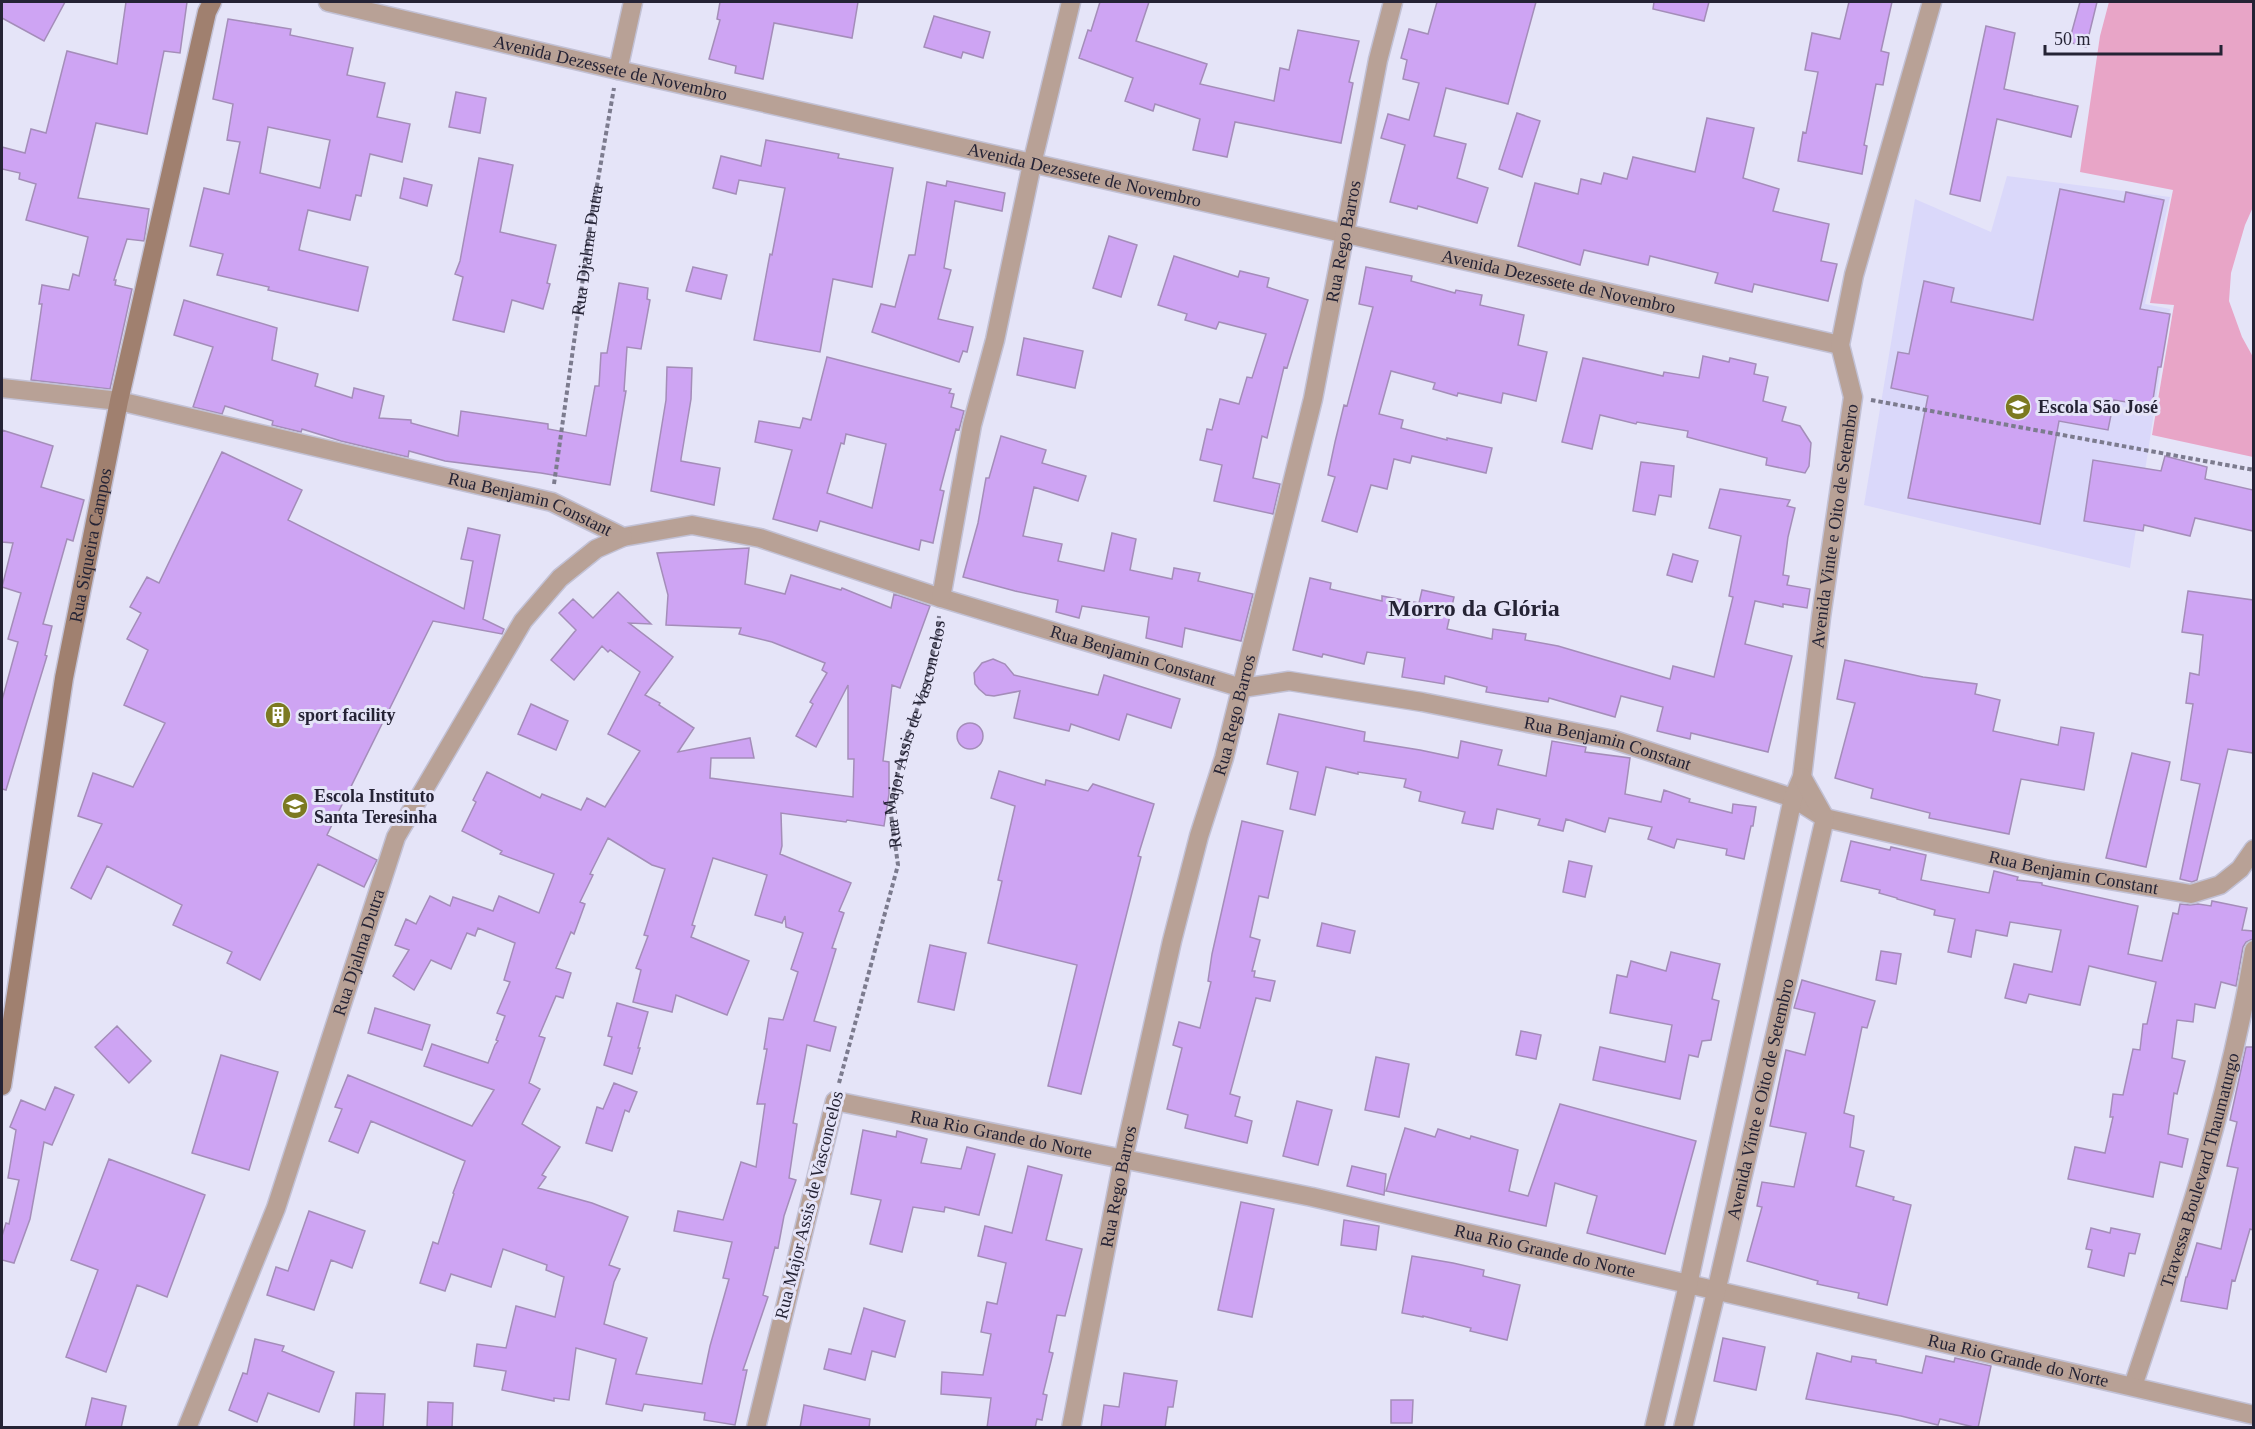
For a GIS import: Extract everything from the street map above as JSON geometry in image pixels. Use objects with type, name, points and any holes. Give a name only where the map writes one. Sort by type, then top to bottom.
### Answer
[{"type":"street","name":"Avenida Dezessete de Novembro","points":[[328,2],[1032,164],[1840,345]]},
{"type":"street","points":[[618,70],[633,2]]},
{"type":"street","name":"Rua Major Assis de Vasconcelos","points":[[940,598],[972,425],[994,340],[1032,164],[1071,2]]},
{"type":"street","name":"Rua Rego Barros","points":[[1071,1428],[1123,1160],[1172,940],[1199,836],[1224,758],[1313,399],[1378,60],[1393,2]]},
{"type":"street","name":"Avenida Vinte e Oito de Setembro","points":[[1654,1428],[1688,1285],[1793,798],[1802,777],[1821,617],[1853,397],[1840,345],[1854,275],[1932,2]]},
{"type":"street","name":"Rua Siqueira Campos","points":[[2,1086],[62,690],[118,401],[208,5]]},
{"type":"street","name":"Rua Benjamin Constant","points":[[2,388],[118,401],[552,502],[622,537],[692,525],[760,538],[940,598],[1242,688],[1289,681],[1445,706],[1614,740],[1793,798],[1825,818],[2045,869],[2191,894],[2220,885],[2240,869],[2253,849]]},
{"type":"street","name":"Rua Djalma Dutra","points":[[187,1428],[276,1208],[396,837],[523,621],[560,578],[596,549],[622,537]]},
{"type":"street","points":[[1802,777],[1825,818]]},
{"type":"street","name":"Avenida Vinte e Oito de Setembro","points":[[1683,1428],[1825,818]]},
{"type":"street","name":"Travessa Boulevard Thaumaturgo","points":[[2133,1386],[2191,1212],[2218,1119],[2253,950]]},
{"type":"street","name":"Rua Major Assis de Vasconcelos","points":[[756,1428],[835,1101]]},
{"type":"street","name":"Rua Rio Grande do Norte","points":[[835,1101],[1312,1197],[2253,1415]]},
{"type":"path","name":"Rua Djalma Dutra","points":[[552,502],[592,214],[618,70]]},
{"type":"path","points":[[1853,397],[2253,470]]},
{"type":"path","name":"Rua Major Assis de Vasconcelos","points":[[835,1101],[898,865],[890,807],[905,743],[925,687],[938,631],[940,598]]},
{"type":"shaded area","points":[[2109,2],[2253,2],[2253,207],[2245,225],[2231,273],[2229,301],[2242,337],[2253,357],[2253,457],[2152,435],[2174,305],[2150,303],[2173,190],[2080,172],[2100,36]]},
{"type":"shaded area","name":"Escola São José","points":[[2007,176],[2170,197],[2145,304],[2170,309],[2130,568],[1864,505],[1915,199],[1991,232]]},
{"type":"building","points":[[2,2],[65,2],[44,41],[2,18]]},
{"type":"building","points":[[126,2],[187,2],[180,53],[164,51],[147,134],[96,123],[78,198],[149,209],[144,241],[127,239],[114,280],[116,280],[115,285],[132,289],[110,389],[31,380],[42,304],[39,304],[42,285],[69,290],[73,274],[79,276],[88,237],[26,220],[36,184],[19,179],[20,173],[2,169],[2,147],[25,153],[31,129],[46,133],[67,51],[117,64]]},
{"type":"building","points":[[720,2],[858,2],[852,38],[774,23],[763,79],[735,73],[736,66],[709,59],[720,20],[717,19]]},
{"type":"building","points":[[1100,2],[1149,2],[1136,41],[1207,64],[1200,84],[1274,101],[1280,68],[1289,70],[1298,30],[1359,41],[1349,82],[1353,83],[1341,143],[1235,122],[1227,157],[1193,150],[1200,119],[1155,104],[1153,111],[1125,101],[1133,78],[1079,58]]},
{"type":"building","points":[[1437,2],[1536,2],[1508,104],[1446,88],[1434,136],[1466,144],[1457,178],[1488,188],[1477,223],[1418,206],[1417,209],[1390,202],[1405,145],[1381,138],[1388,114],[1409,120],[1419,83],[1403,79],[1407,60],[1401,58],[1409,29],[1428,34]]},
{"type":"building","points":[[1654,2],[1709,2],[1704,21],[1653,9]]},
{"type":"building","points":[[1849,2],[1892,2],[1881,51],[1889,53],[1883,85],[1876,84],[1864,145],[1867,146],[1862,174],[1798,161],[1818,72],[1805,70],[1812,33],[1840,39]]},
{"type":"building","points":[[2080,2],[2097,2],[2086,47],[2069,42]]},
{"type":"building","points":[[934,16],[990,32],[983,58],[963,52],[961,58],[924,47]]},
{"type":"building","points":[[228,19],[291,29],[290,35],[353,48],[347,75],[385,83],[377,117],[410,124],[402,162],[370,154],[361,196],[356,195],[350,220],[308,210],[299,250],[368,267],[358,311],[268,290],[269,287],[217,275],[223,254],[190,246],[204,188],[229,194],[240,142],[227,140],[233,104],[213,99]],"holes":[[[268,127],[330,140],[320,188],[260,173]]]},
{"type":"building","points":[[1986,26],[2015,33],[2004,89],[2078,106],[2071,137],[1997,119],[1980,201],[1950,194]]},
{"type":"building","points":[[456,92],[486,98],[480,133],[449,127]]},
{"type":"building","points":[[1517,113],[1540,121],[1522,177],[1499,169]]},
{"type":"building","points":[[1707,118],[1754,128],[1743,178],[1779,189],[1773,211],[1829,224],[1821,261],[1837,264],[1828,301],[1754,284],[1752,292],[1715,283],[1718,273],[1650,256],[1648,265],[1584,250],[1580,265],[1518,246],[1535,183],[1578,194],[1581,179],[1601,184],[1604,173],[1627,179],[1633,157],[1695,172]]},
{"type":"building","points":[[766,140],[839,154],[838,158],[893,168],[872,287],[833,279],[820,352],[754,340],[785,188],[739,180],[736,194],[713,188],[721,156],[761,166]]},
{"type":"building","points":[[479,158],[513,165],[500,232],[556,245],[547,283],[550,284],[543,309],[512,300],[504,332],[453,320],[463,277],[455,274],[460,261]]},
{"type":"building","points":[[404,178],[432,185],[427,206],[400,198]]},
{"type":"building","points":[[947,181],[1005,193],[1002,211],[955,201],[944,268],[951,270],[938,319],[973,327],[967,352],[963,351],[959,362],[872,332],[881,304],[895,307],[909,255],[915,255],[927,182],[946,186]]},
{"type":"building","points":[[2060,189],[2124,202],[2126,192],[2164,200],[2140,309],[2170,314],[2152,406],[2114,400],[2108,430],[2059,421],[2040,524],[1908,498],[1928,396],[1891,388],[1898,352],[1909,354],[1924,281],[1954,288],[1951,302],[2033,320]]},
{"type":"building","points":[[1109,236],[1137,245],[1121,297],[1093,288]]},
{"type":"building","points":[[1174,256],[1238,277],[1240,271],[1269,278],[1267,287],[1308,300],[1287,368],[1284,367],[1267,438],[1262,436],[1253,478],[1280,484],[1273,514],[1214,501],[1222,465],[1200,460],[1207,429],[1212,430],[1220,399],[1239,404],[1247,377],[1252,378],[1266,334],[1219,322],[1216,329],[1185,320],[1187,314],[1158,305]]},
{"type":"building","points":[[693,267],[727,275],[721,299],[686,291]]},
{"type":"building","points":[[1366,267],[1412,276],[1411,281],[1455,293],[1456,290],[1482,295],[1480,305],[1524,315],[1518,345],[1547,352],[1536,401],[1503,393],[1501,403],[1458,393],[1457,396],[1433,389],[1435,383],[1391,371],[1379,414],[1403,420],[1401,428],[1447,440],[1447,438],[1492,448],[1486,473],[1412,456],[1410,463],[1394,459],[1387,489],[1371,485],[1357,532],[1322,521],[1335,477],[1328,475],[1335,442],[1373,307],[1359,304]]},
{"type":"building","points":[[619,283],[648,288],[647,299],[650,300],[641,349],[627,347],[624,391],[626,391],[610,485],[541,473],[445,461],[409,451],[408,457],[302,429],[301,432],[272,425],[273,421],[225,406],[222,414],[193,407],[213,347],[174,335],[184,300],[277,328],[272,360],[318,374],[315,386],[352,398],[354,388],[384,396],[379,418],[411,420],[411,423],[458,436],[461,411],[548,424],[548,429],[586,436],[595,386],[599,386],[601,353],[607,353]]},
{"type":"building","points":[[1024,338],[1083,351],[1075,388],[1017,375]]},
{"type":"building","points":[[1703,356],[1729,362],[1730,358],[1756,364],[1754,374],[1768,377],[1763,401],[1786,407],[1782,421],[1800,426],[1811,443],[1809,466],[1805,473],[1766,465],[1767,458],[1687,437],[1688,431],[1637,422],[1636,424],[1600,415],[1592,449],[1562,442],[1583,358],[1663,376],[1664,372],[1699,378]]},
{"type":"building","points":[[827,357],[951,389],[949,393],[954,394],[951,407],[964,411],[959,430],[956,429],[940,490],[944,491],[933,543],[921,540],[919,550],[820,521],[817,531],[773,519],[792,450],[755,442],[759,421],[800,428],[803,418],[811,420]],"holes":[[[846,434],[886,444],[872,508],[827,493],[841,443],[844,444]]]},
{"type":"building","points":[[667,367],[692,368],[691,399],[681,461],[720,468],[714,505],[651,491],[666,400]]},
{"type":"building","points":[[2,430],[53,446],[41,487],[84,500],[73,541],[67,539],[43,624],[52,626],[45,655],[47,656],[6,790],[2,789],[2,700],[18,642],[8,639],[21,593],[2,587],[13,543],[2,542]]},
{"type":"building","points":[[1001,436],[1046,450],[1042,463],[1086,476],[1078,501],[1034,487],[1023,536],[1062,544],[1058,561],[1104,571],[1112,533],[1136,539],[1130,570],[1172,579],[1174,568],[1200,573],[1198,581],[1253,594],[1241,641],[1185,628],[1182,647],[1146,638],[1149,617],[1082,606],[1079,618],[1056,612],[1058,600],[963,577],[978,523],[986,478],[989,478]]},
{"type":"building","name":"sport facility","points":[[222,452],[302,490],[288,520],[464,609],[473,561],[461,559],[468,528],[500,535],[483,619],[504,629],[502,634],[433,621],[327,835],[377,860],[364,887],[318,864],[260,980],[227,963],[232,952],[173,925],[182,905],[107,866],[91,899],[71,888],[102,824],[78,816],[93,773],[133,787],[165,723],[124,705],[148,650],[127,639],[141,613],[130,607],[147,577],[159,583]]},
{"type":"building","points":[[2165,456],[2207,467],[2205,479],[2253,490],[2253,531],[2195,518],[2190,536],[2144,525],[2143,531],[2084,521],[2093,460],[2161,471]]},
{"type":"building","points":[[1641,462],[1674,466],[1671,497],[1659,495],[1655,515],[1633,511]]},
{"type":"building","points":[[1720,489],[1790,500],[1787,506],[1795,508],[1783,575],[1789,576],[1787,585],[1810,589],[1807,608],[1783,604],[1783,607],[1755,601],[1745,644],[1792,656],[1768,752],[1691,733],[1690,739],[1657,731],[1663,707],[1621,696],[1615,717],[1549,698],[1548,702],[1486,692],[1487,687],[1445,676],[1444,684],[1402,677],[1405,658],[1367,652],[1364,664],[1323,654],[1322,657],[1293,650],[1310,578],[1331,583],[1330,589],[1382,601],[1382,596],[1419,603],[1422,590],[1454,597],[1447,629],[1492,639],[1493,629],[1526,634],[1525,640],[1558,646],[1670,679],[1673,666],[1714,677],[1733,597],[1729,596],[1741,536],[1709,528]]},
{"type":"building","points":[[749,548],[745,584],[785,594],[791,575],[841,590],[842,588],[891,608],[894,594],[930,606],[900,688],[892,685],[883,761],[889,762],[889,794],[884,826],[781,813],[782,846],[780,854],[851,883],[839,911],[844,913],[832,948],[836,949],[814,1021],[836,1027],[830,1051],[807,1045],[793,1123],[797,1124],[789,1178],[796,1180],[763,1295],[768,1297],[743,1370],[747,1370],[735,1425],[704,1420],[705,1413],[644,1404],[642,1411],[606,1404],[616,1359],[576,1348],[569,1400],[554,1398],[554,1401],[502,1390],[506,1371],[474,1366],[477,1344],[506,1348],[516,1306],[555,1317],[564,1277],[546,1270],[547,1265],[503,1249],[491,1287],[451,1274],[445,1291],[420,1283],[433,1242],[438,1244],[465,1161],[371,1121],[358,1153],[329,1141],[342,1109],[335,1107],[348,1075],[472,1126],[494,1090],[424,1066],[432,1044],[488,1063],[498,1041],[496,1040],[505,1016],[497,1013],[510,982],[504,980],[515,943],[478,928],[475,936],[467,933],[451,969],[431,960],[414,990],[393,976],[409,950],[395,945],[406,919],[416,924],[430,896],[450,906],[453,897],[493,911],[499,896],[539,913],[554,874],[500,854],[502,851],[462,831],[476,802],[473,800],[487,772],[540,798],[542,794],[581,810],[587,798],[605,807],[640,751],[608,734],[640,672],[602,646],[574,680],[551,660],[576,630],[559,613],[573,599],[593,618],[618,592],[651,624],[629,623],[673,657],[645,695],[694,728],[678,752],[750,738],[754,758],[711,758],[710,778],[853,797],[854,759],[848,759],[848,685],[816,747],[796,736],[813,704],[810,702],[827,673],[822,670],[825,663],[772,642],[739,634],[741,628],[666,625],[668,595],[657,553]],"holes":[[[608,838],[652,865],[665,869],[644,935],[648,936],[636,968],[641,970],[633,1002],[672,1012],[676,995],[727,1015],[749,961],[691,937],[695,926],[692,925],[713,858],[767,875],[755,915],[782,923],[785,916],[786,927],[803,933],[791,969],[798,972],[783,1020],[769,1018],[764,1049],[767,1049],[757,1104],[765,1104],[756,1167],[741,1162],[723,1220],[678,1211],[674,1231],[732,1242],[723,1278],[729,1279],[702,1384],[636,1374],[647,1338],[604,1324],[614,1282],[620,1269],[609,1265],[628,1217],[592,1203],[538,1188],[546,1177],[542,1175],[560,1147],[522,1124],[540,1089],[529,1083],[545,1038],[539,1036],[556,996],[563,998],[571,973],[556,968],[571,932],[574,934],[585,904],[580,902],[593,875],[590,874]]]},
{"type":"building","points":[[1673,554],[1698,561],[1692,582],[1667,575]]},
{"type":"building","points":[[2188,591],[2253,600],[2253,753],[2228,749],[2197,880],[2192,882],[2180,879],[2200,784],[2181,780],[2193,704],[2186,703],[2190,673],[2199,675],[2203,635],[2182,632]]},
{"type":"building","points":[[993,659],[1005,664],[1014,675],[1098,695],[1104,675],[1180,699],[1171,728],[1127,714],[1119,740],[1071,724],[1069,731],[1014,718],[1020,691],[994,696],[986,695],[979,689],[975,684],[974,673],[982,663]]},
{"type":"building","points":[[1845,660],[1923,677],[1977,684],[1975,694],[2000,700],[1993,731],[2058,745],[2061,727],[2094,733],[2084,790],[2021,779],[2009,834],[1929,818],[1930,813],[1871,798],[1873,789],[1835,778],[1855,703],[1837,699]]},
{"type":"building","points":[[531,704],[568,721],[556,750],[518,734]]},
{"type":"building","points":[[1279,714],[1365,732],[1364,741],[1458,758],[1461,741],[1502,750],[1498,765],[1546,776],[1552,741],[1586,747],[1585,752],[1630,758],[1625,794],[1661,802],[1664,790],[1690,799],[1689,802],[1732,813],[1733,804],[1756,807],[1744,859],[1726,855],[1727,849],[1677,839],[1674,848],[1648,839],[1652,827],[1609,818],[1605,832],[1566,819],[1563,831],[1538,825],[1540,819],[1497,809],[1493,829],[1462,823],[1465,812],[1419,801],[1421,792],[1404,787],[1406,779],[1358,772],[1358,774],[1326,767],[1315,815],[1290,809],[1298,772],[1267,764]]},
{"type":"building","points":[[970,723],[979,727],[983,736],[979,745],[970,749],[961,745],[957,736],[961,727]]},
{"type":"building","points":[[2132,753],[2170,762],[2146,867],[2106,858]]},
{"type":"building","points":[[999,771],[1045,785],[1046,780],[1088,791],[1093,784],[1154,804],[1138,856],[1141,857],[1081,1094],[1048,1086],[1077,965],[988,943],[1002,881],[998,880],[1015,806],[991,798]]},
{"type":"building","points":[[1242,821],[1283,831],[1268,898],[1259,896],[1250,937],[1260,940],[1252,971],[1255,971],[1254,977],[1275,981],[1270,1001],[1256,998],[1230,1094],[1240,1097],[1235,1116],[1252,1121],[1247,1143],[1185,1128],[1188,1115],[1167,1109],[1182,1048],[1173,1045],[1179,1022],[1200,1028],[1211,982],[1208,981],[1212,954]]},
{"type":"building","points":[[1851,841],[1926,855],[1921,880],[1989,893],[1994,871],[2018,877],[2017,880],[2042,883],[2042,885],[2138,906],[2128,954],[2162,961],[2173,913],[2178,914],[2180,904],[2211,906],[2212,901],[2247,908],[2242,930],[2253,931],[2253,939],[2246,942],[2243,947],[2236,986],[2221,982],[2215,1008],[2195,1004],[2193,1022],[2177,1020],[2172,1058],[2185,1061],[2177,1094],[2174,1093],[2168,1134],[2188,1139],[2182,1167],[2160,1162],[2153,1197],[2068,1179],[2075,1147],[2105,1153],[2113,1117],[2110,1117],[2113,1094],[2123,1095],[2133,1049],[2140,1050],[2143,1024],[2147,1024],[2156,982],[2089,966],[2080,1005],[2029,994],[2026,1003],[2005,998],[2014,964],[2052,972],[2061,930],[2010,922],[2007,936],[1976,930],[1971,957],[1948,952],[1955,919],[1934,915],[1935,910],[1879,893],[1880,890],[1841,881]]},
{"type":"building","points":[[1569,861],[1592,866],[1585,897],[1563,892]]},
{"type":"building","points":[[1322,923],[1355,931],[1350,953],[1317,946]]},
{"type":"building","points":[[930,945],[966,953],[954,1010],[918,1002]]},
{"type":"building","points":[[1881,951],[1901,954],[1896,984],[1876,980]]},
{"type":"building","points":[[1671,952],[1720,964],[1712,999],[1719,1001],[1711,1040],[1702,1041],[1698,1057],[1689,1055],[1680,1099],[1593,1080],[1600,1047],[1665,1062],[1672,1025],[1610,1013],[1617,975],[1627,977],[1631,961],[1666,971]]},
{"type":"building","points":[[1802,980],[1875,1001],[1867,1028],[1862,1027],[1844,1113],[1854,1116],[1850,1147],[1864,1151],[1856,1186],[1894,1197],[1893,1200],[1911,1205],[1887,1305],[1858,1298],[1859,1293],[1817,1284],[1818,1281],[1747,1261],[1762,1207],[1757,1206],[1762,1182],[1794,1187],[1806,1133],[1770,1126],[1786,1050],[1805,1055],[1815,1013],[1794,1008]]},
{"type":"building","points":[[617,1003],[648,1012],[632,1074],[604,1065],[612,1037],[608,1036]]},
{"type":"building","points":[[375,1008],[430,1025],[422,1050],[368,1033]]},
{"type":"building","points":[[117,1026],[151,1061],[129,1083],[95,1047]]},
{"type":"building","points":[[1521,1031],[1541,1035],[1536,1059],[1516,1055]]},
{"type":"building","points":[[2246,1047],[2253,1047],[2253,1230],[2250,1229],[2235,1281],[2232,1280],[2227,1309],[2181,1301],[2197,1243],[2221,1249],[2238,1168],[2227,1166],[2237,1122],[2230,1120]]},
{"type":"building","points":[[221,1055],[278,1072],[249,1170],[192,1153]]},
{"type":"building","points":[[1376,1057],[1409,1064],[1399,1117],[1365,1110]]},
{"type":"building","points":[[614,1083],[637,1092],[629,1112],[625,1110],[612,1151],[586,1143],[597,1107],[603,1109]]},
{"type":"building","points":[[55,1087],[74,1095],[52,1145],[44,1142],[30,1219],[14,1263],[2,1260],[2,1236],[6,1223],[9,1224],[19,1180],[8,1178],[16,1130],[10,1127],[21,1100],[45,1110]]},
{"type":"building","points":[[1297,1101],[1332,1110],[1318,1165],[1283,1156]]},
{"type":"building","points":[[1560,1104],[1696,1141],[1665,1254],[1587,1233],[1597,1196],[1555,1183],[1546,1226],[1386,1191],[1405,1128],[1435,1137],[1438,1129],[1518,1150],[1509,1191],[1528,1196]]},
{"type":"building","points":[[863,1130],[896,1137],[897,1131],[927,1139],[921,1163],[961,1169],[967,1147],[995,1154],[979,1215],[945,1207],[944,1212],[913,1207],[902,1252],[870,1244],[881,1200],[851,1194]]},
{"type":"building","points":[[109,1159],[205,1195],[167,1297],[137,1285],[106,1372],[66,1357],[98,1270],[71,1260]]},
{"type":"building","points":[[1028,1166],[1062,1175],[1046,1240],[1082,1249],[1065,1316],[1057,1315],[1049,1352],[1053,1353],[1043,1394],[1047,1395],[1042,1420],[1037,1419],[1035,1428],[987,1428],[991,1398],[941,1394],[942,1372],[983,1375],[991,1334],[981,1332],[987,1302],[997,1304],[1006,1263],[978,1256],[985,1226],[1012,1233]]},
{"type":"building","points":[[1352,1166],[1386,1174],[1384,1195],[1347,1186]]},
{"type":"building","points":[[1241,1202],[1274,1209],[1252,1317],[1218,1310]]},
{"type":"building","points":[[309,1211],[365,1231],[352,1268],[331,1260],[314,1310],[267,1295],[276,1267],[288,1271]]},
{"type":"building","points":[[1344,1220],[1379,1226],[1376,1250],[1341,1245]]},
{"type":"building","points":[[2091,1228],[2110,1233],[2111,1228],[2140,1234],[2135,1254],[2129,1253],[2124,1276],[2088,1267],[2092,1250],[2086,1249]]},
{"type":"building","points":[[1412,1256],[1484,1270],[1483,1276],[1520,1285],[1507,1340],[1470,1331],[1471,1328],[1402,1313]]},
{"type":"building","points":[[864,1308],[905,1321],[895,1357],[872,1351],[865,1380],[824,1369],[829,1349],[851,1354]]},
{"type":"building","points":[[1723,1338],[1765,1347],[1756,1390],[1714,1381]]},
{"type":"building","points":[[255,1339],[284,1346],[282,1351],[334,1372],[319,1412],[268,1393],[257,1422],[229,1410],[243,1373],[247,1374]]},
{"type":"building","points":[[1817,1353],[1851,1362],[1852,1356],[1876,1360],[1876,1363],[1922,1373],[1926,1356],[1954,1362],[1955,1358],[1991,1366],[1978,1428],[1940,1419],[1938,1425],[1806,1399]]},
{"type":"building","points":[[1124,1373],[1177,1381],[1173,1407],[1168,1407],[1165,1428],[1101,1428],[1104,1405],[1119,1407]]},
{"type":"building","points":[[356,1393],[385,1394],[383,1428],[354,1428]]},
{"type":"building","points":[[92,1398],[126,1406],[121,1428],[85,1428]]},
{"type":"building","points":[[1391,1400],[1413,1400],[1412,1423],[1391,1423]]},
{"type":"building","points":[[428,1402],[453,1403],[452,1428],[427,1428]]},
{"type":"building","points":[[804,1405],[870,1419],[869,1428],[800,1428]]},
{"type":"place","name":"Escola São José","points":[[2018,407]]},
{"type":"place","name":"sport facility","points":[[278,715]]},
{"type":"place","name":"Escola Instituto Santa Teresinha","points":[[295,806]]},
{"type":"district","name":"Morro da Glória","points":[[1474,608]]}]
